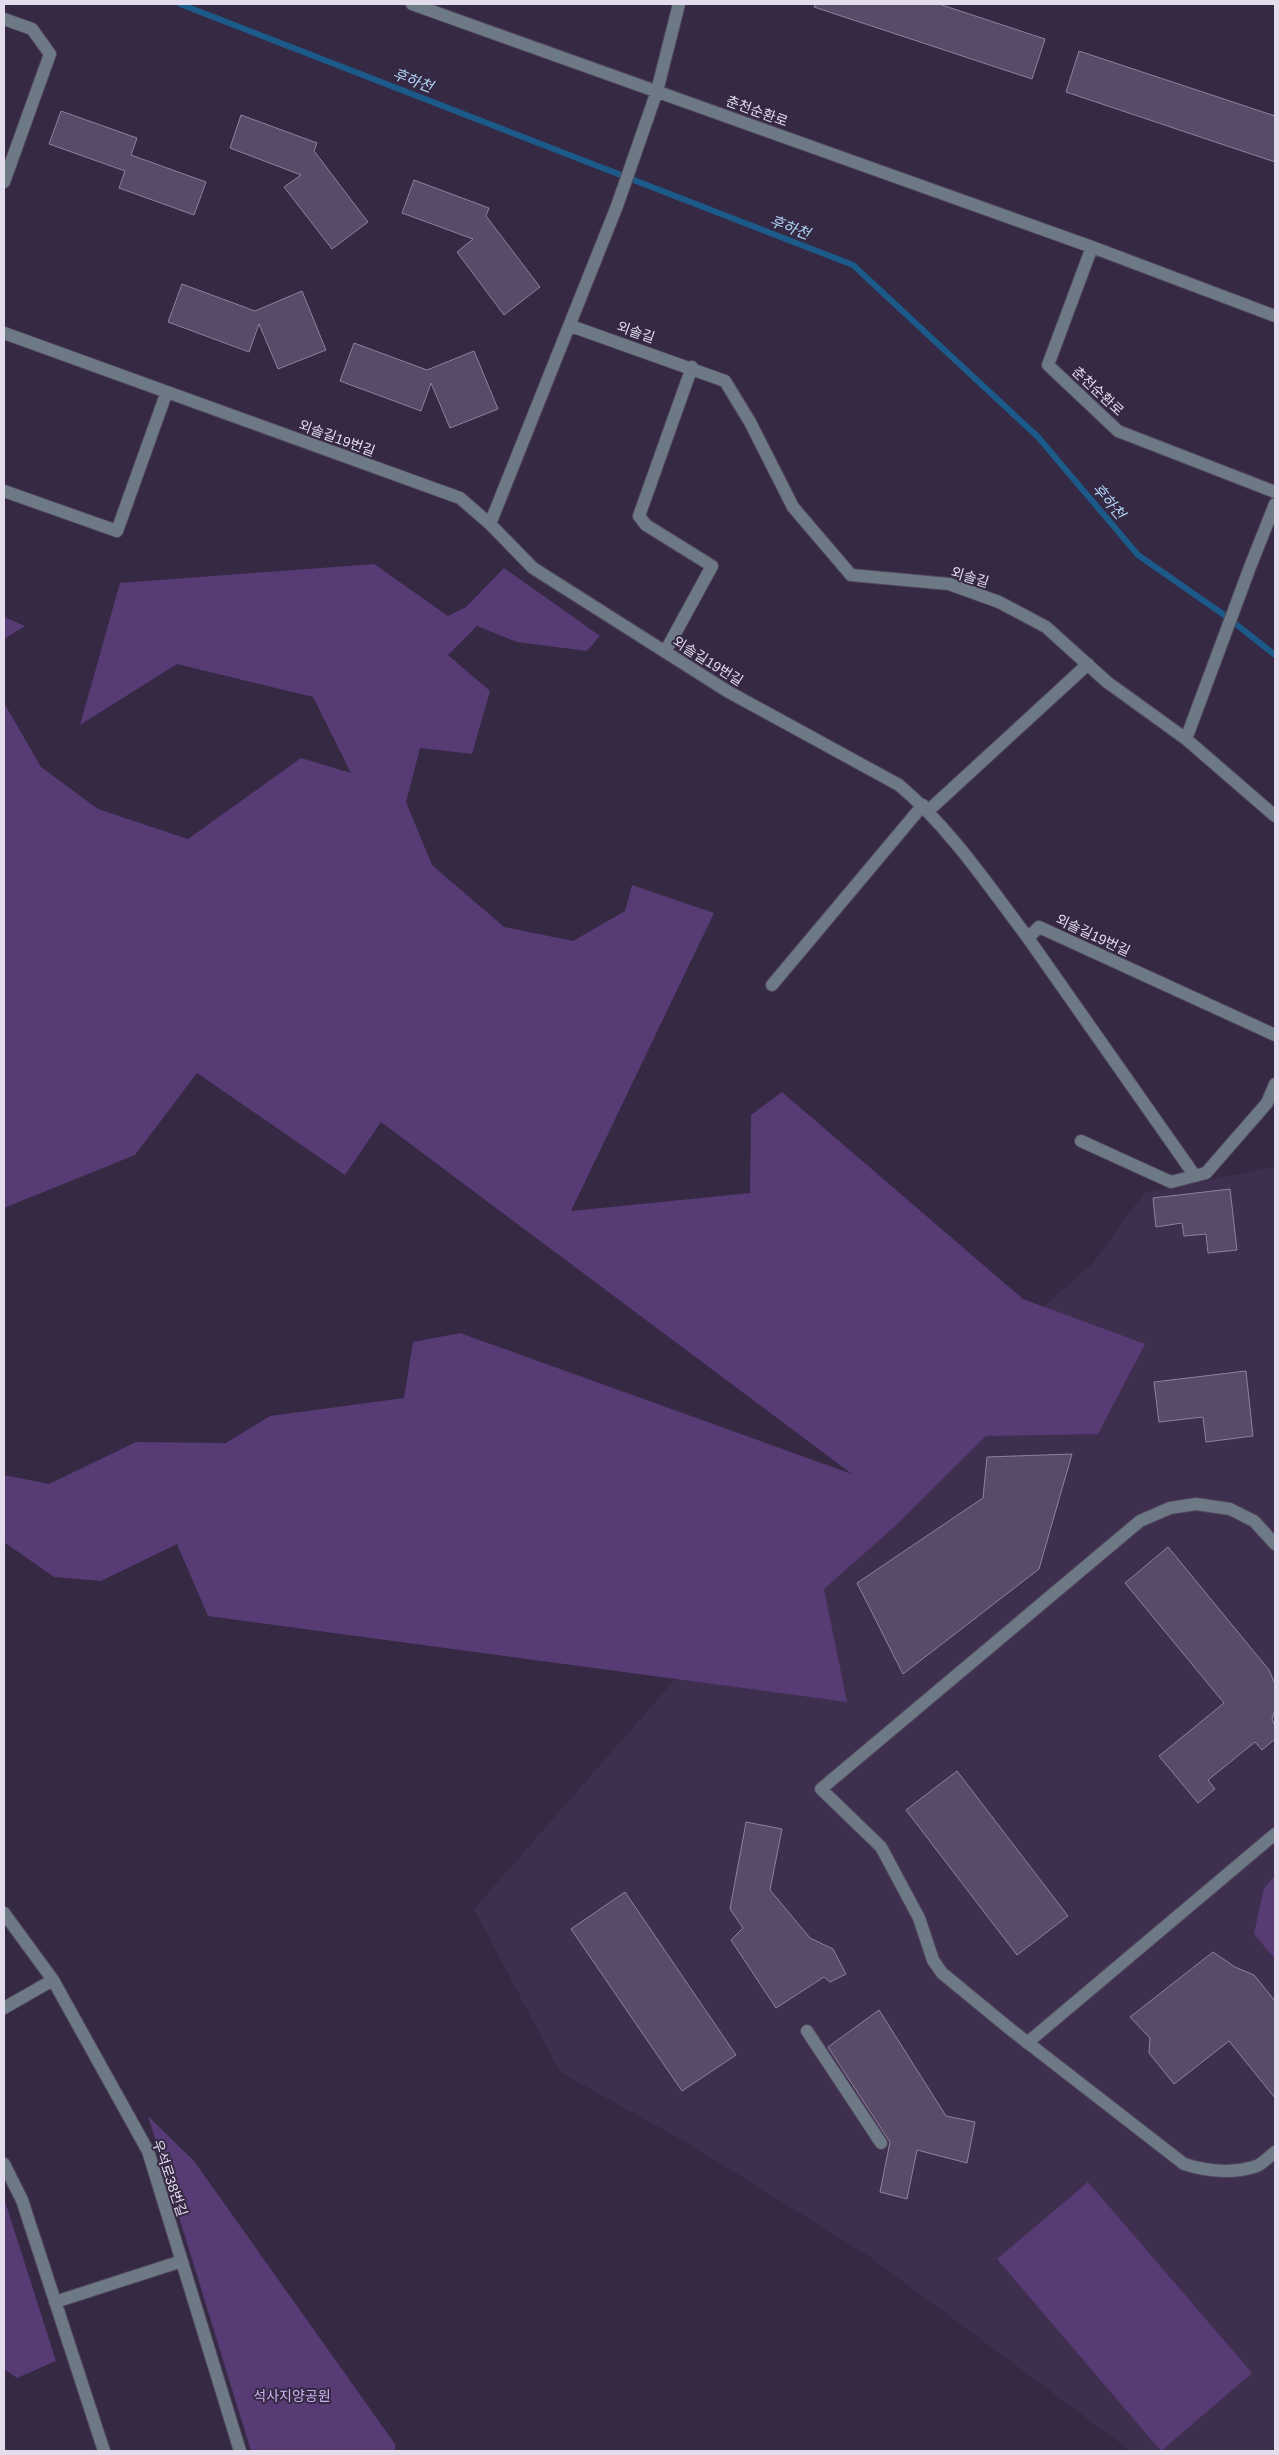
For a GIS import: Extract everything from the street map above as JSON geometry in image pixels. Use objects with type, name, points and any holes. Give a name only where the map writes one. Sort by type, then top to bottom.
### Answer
[{"type":"street","name":"춘천순환로","points":[[412,4],[1092,247],[1275,316]]},
{"type":"street","points":[[490,524],[571,326],[639,146],[657,91],[679,4]]},
{"type":"street","points":[[4,19],[32,29],[50,54],[4,182]]},
{"type":"street","name":"춘천순환로","points":[[1092,247],[1048,365],[1118,431],[1275,492]]},
{"type":"street","name":"외솔길","points":[[571,326],[692,367],[725,381],[750,422],[793,507],[851,576],[950,584],[991,599],[1046,628],[1107,682],[1186,739],[1275,816]]},
{"type":"street","name":"외솔길19번길","points":[[4,333],[166,394],[460,498],[490,524],[533,568],[727,691],[899,785],[925,808],[958,846],[1028,938],[1039,927],[1275,1035]]},
{"type":"street","points":[[665,652],[712,566],[646,525],[639,516],[692,367]]},
{"type":"street","points":[[4,490],[117,531],[166,394]]},
{"type":"street","points":[[1186,739],[1275,504]]},
{"type":"street","points":[[772,985],[925,808],[1088,664]]},
{"type":"street","points":[[1028,938],[1194,1176]]},
{"type":"street","points":[[1081,1141],[1171,1182],[1206,1173],[1267,1103],[1275,1084]]},
{"type":"street","points":[[1275,1544],[1254,1521],[1230,1509],[1196,1504],[1170,1508],[1140,1521],[821,1789],[880,1847],[919,1918],[933,1960],[942,1973],[1027,2043],[1184,2164],[1203,2170],[1244,2168],[1258,2165],[1275,2152]]},
{"type":"street","points":[[1027,2043],[1275,1834]]},
{"type":"street","name":"우석로38번길","points":[[4,1914],[53,1980],[148,2151],[240,2451]]},
{"type":"street","points":[[4,2008],[53,1980]]},
{"type":"street","points":[[807,2031],[881,2143]]},
{"type":"street","points":[[4,2164],[22,2200],[104,2451]]},
{"type":"street","points":[[55,2302],[182,2261]]},
{"type":"shaded area","points":[[1275,1167],[1275,2451],[1131,2451],[870,2257],[694,2147],[560,2072],[474,1909],[854,1475],[1093,1263],[1144,1193]]},
{"type":"green space","points":[[374,564],[448,616],[466,607],[504,568],[600,636],[587,651],[517,642],[477,626],[448,655],[490,691],[472,754],[420,748],[406,802],[432,865],[504,927],[573,941],[625,911],[632,885],[714,913],[571,1211],[750,1193],[751,1115],[782,1092],[1023,1299],[1145,1344],[1098,1434],[986,1436],[893,1528],[824,1589],[847,1702],[208,1616],[177,1544],[101,1581],[54,1577],[4,1542],[4,1475],[49,1484],[136,1442],[226,1443],[270,1416],[404,1398],[413,1342],[460,1333],[852,1474],[381,1122],[345,1175],[197,1073],[135,1155],[4,1208],[4,703],[41,767],[98,809],[188,839],[301,758],[351,773],[313,697],[177,664],[80,725],[120,583]]},
{"type":"green space","points":[[4,617],[25,626],[4,639]]},
{"type":"green space","points":[[1275,1876],[1275,1959],[1254,1934],[1264,1888]]},
{"type":"green space","name":"석사지양공원","points":[[148,2116],[194,2161],[395,2444],[395,2451],[251,2451]]},
{"type":"green space","points":[[1088,2182],[1252,2373],[1161,2451],[997,2259]]},
{"type":"green space","points":[[4,2198],[56,2361],[17,2378],[4,2369]]},
{"type":"building","points":[[815,4],[939,4],[1045,39],[1032,79],[814,7]]},
{"type":"building","points":[[1079,51],[1275,116],[1275,162],[1066,92]]},
{"type":"building","points":[[61,111],[137,138],[131,155],[206,182],[194,215],[119,188],[125,171],[49,144]]},
{"type":"building","points":[[241,115],[317,143],[314,151],[368,222],[332,249],[284,187],[301,175],[230,148]]},
{"type":"building","points":[[414,180],[489,208],[486,216],[540,287],[504,315],[457,252],[473,239],[402,213]]},
{"type":"building","points":[[182,284],[255,311],[302,291],[326,350],[278,369],[259,324],[249,352],[168,322]]},
{"type":"building","points":[[354,343],[427,370],[474,351],[498,409],[450,428],[431,383],[421,411],[340,381]]},
{"type":"building","points":[[1230,1189],[1237,1250],[1208,1253],[1206,1234],[1184,1236],[1182,1223],[1156,1227],[1153,1198]]},
{"type":"building","points":[[1246,1371],[1253,1436],[1206,1442],[1203,1417],[1159,1422],[1154,1382]]},
{"type":"building","points":[[1072,1454],[1039,1569],[903,1674],[857,1583],[983,1498],[987,1457]]},
{"type":"building","points":[[1168,1547],[1269,1670],[1275,1684],[1275,1710],[1272,1719],[1275,1726],[1275,1739],[1262,1750],[1255,1742],[1208,1780],[1215,1789],[1198,1803],[1159,1756],[1224,1703],[1125,1583]]},
{"type":"building","points":[[957,1771],[1068,1916],[1017,1955],[906,1810]]},
{"type":"building","points":[[746,1822],[782,1829],[770,1890],[810,1938],[833,1949],[846,1974],[830,1982],[824,1977],[776,2008],[731,1940],[743,1928],[730,1909]]},
{"type":"building","points":[[625,1892],[736,2055],[682,2091],[571,1929]]},
{"type":"building","points":[[1213,1952],[1235,1967],[1254,1975],[1275,2001],[1275,2098],[1229,2041],[1174,2084],[1149,2053],[1150,2038],[1130,2017]]},
{"type":"building","points":[[879,2010],[946,2116],[975,2122],[967,2163],[917,2150],[907,2199],[880,2192],[890,2142],[828,2047]]},
{"type":"waterway","name":"후하천","points":[[180,4],[853,265],[1038,437],[1138,555],[1227,617],[1275,655]]}]
